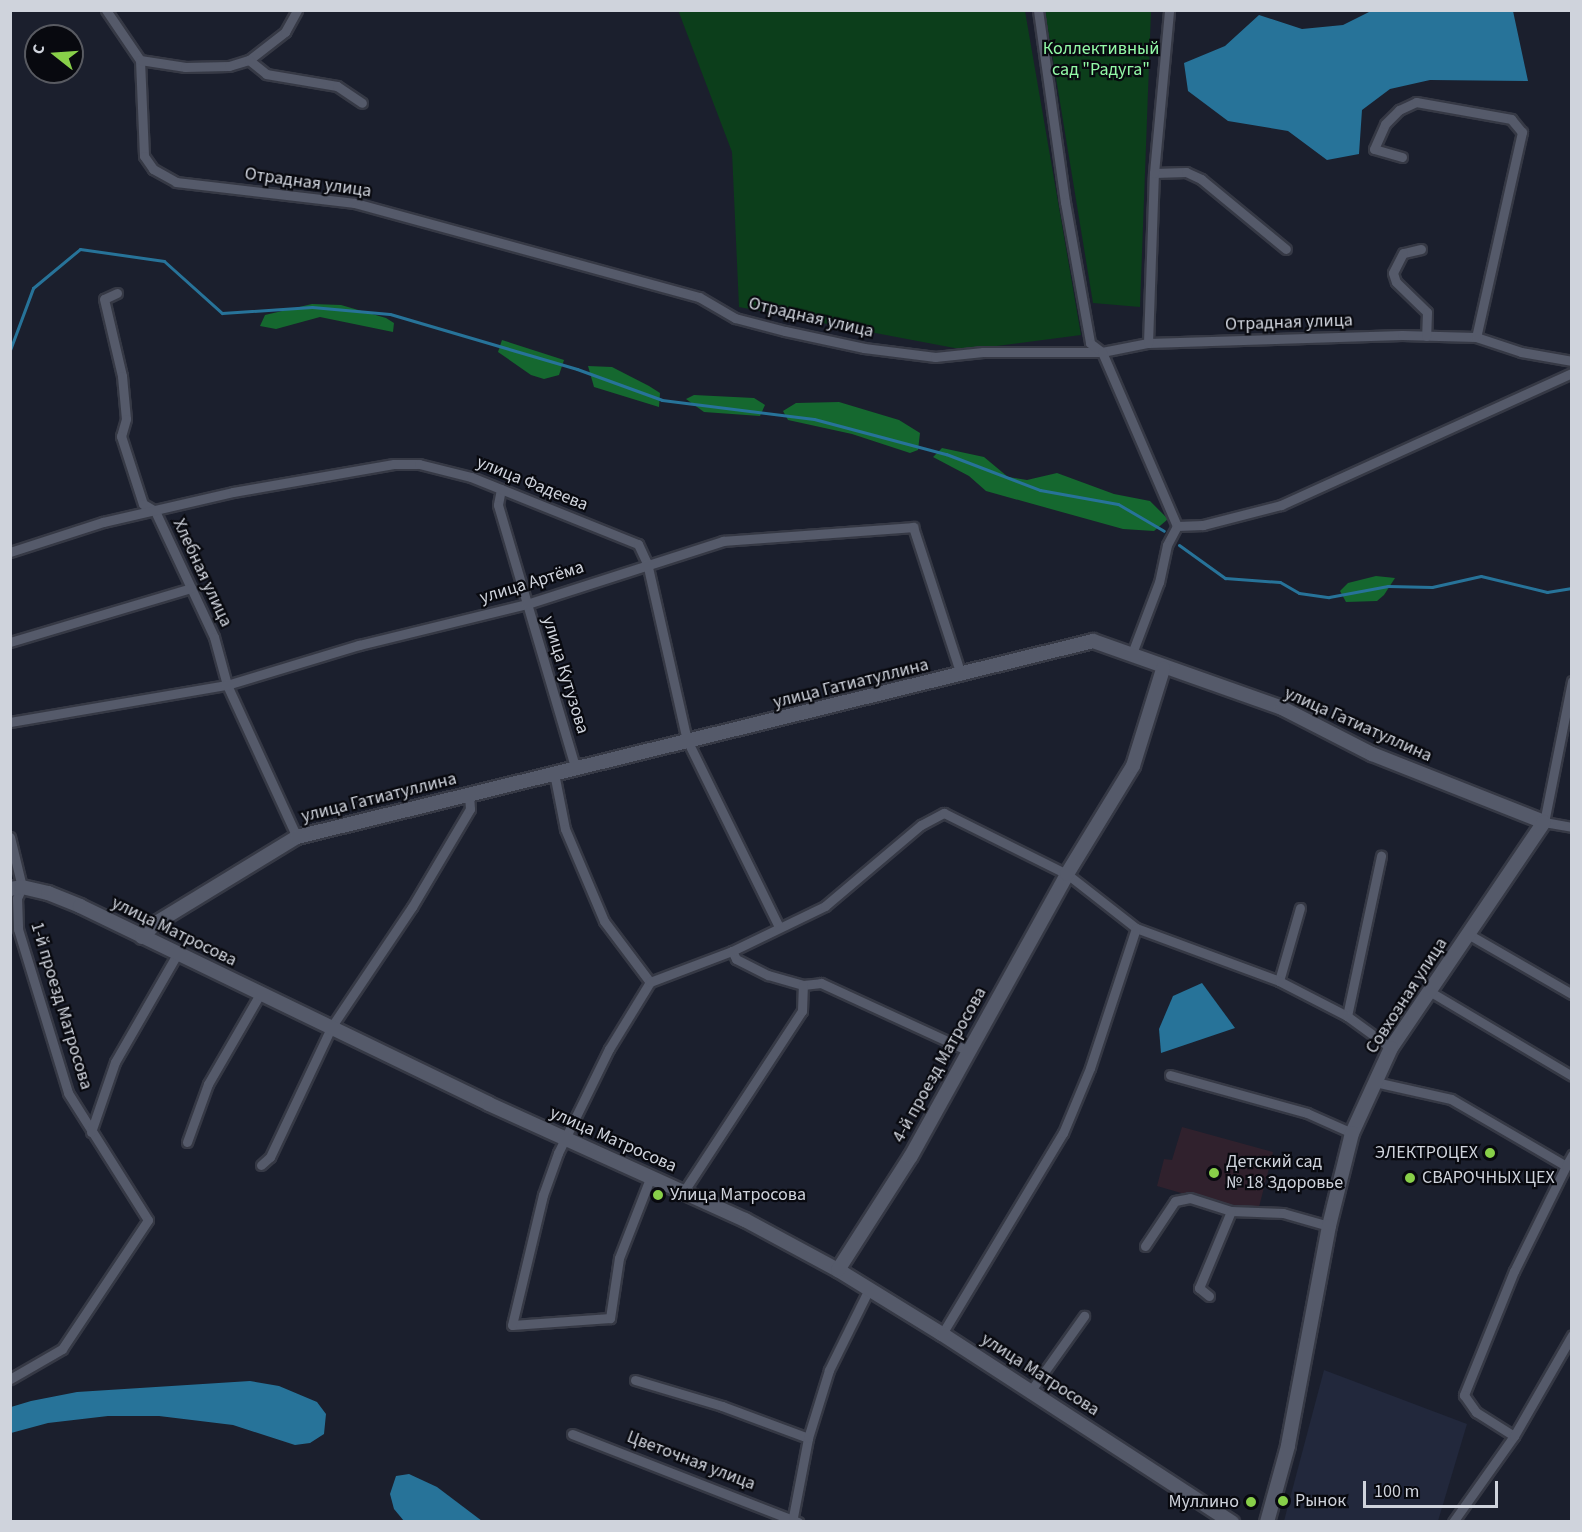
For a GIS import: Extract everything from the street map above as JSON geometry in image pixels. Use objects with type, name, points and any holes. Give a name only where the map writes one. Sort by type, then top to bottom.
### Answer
[{"type":"street","points":[[106,10],[140,60],[186,67],[229,66],[249,60],[285,32],[297,10]]},
{"type":"street","points":[[1038,10],[1065,202],[1090,343],[1102,352],[1177,526]]},
{"type":"street","points":[[1148,343],[1154,173],[1169,10]]},
{"type":"street","name":"Отрадная улица","points":[[140,60],[144,156],[153,169],[176,182],[355,203],[699,297],[735,318],[864,348],[935,357],[983,352],[1102,352],[1148,343],[1426,336],[1476,337],[1521,352],[1572,361]]},
{"type":"street","points":[[249,60],[266,74],[337,86],[362,103]]},
{"type":"street","points":[[1402,156],[1374,149],[1384,124],[1399,110],[1416,102],[1511,119],[1521,132],[1476,337]]},
{"type":"street","points":[[1154,173],[1186,172],[1201,179],[1286,249]]},
{"type":"street","points":[[1421,249],[1403,253],[1394,273],[1396,282],[1427,312],[1426,336]]},
{"type":"street","name":"Хлебная улица","points":[[117,293],[104,299],[122,376],[126,419],[122,436],[143,504],[155,511],[214,637],[227,686],[297,837]]},
{"type":"street","points":[[1177,526],[1203,525],[1281,505],[1572,373]]},
{"type":"street","name":"улица Фадеева","points":[[10,552],[103,522],[233,492],[394,464],[446,468],[638,544],[647,563],[687,740],[779,927]]},
{"type":"street","name":"улица Кутузова","points":[[501,489],[498,505],[575,767]]},
{"type":"street","points":[[1131,656],[1159,582],[1167,545],[1177,526]]},
{"type":"street","name":"улица Артёма","points":[[10,722],[227,686],[358,645],[526,604],[647,563],[733,540],[913,527],[961,675]]},
{"type":"street","points":[[10,642],[191,588]]},
{"type":"street","name":"улица Гатиатуллина","points":[[142,937],[156,923],[297,837],[1093,641],[1163,669],[1282,708],[1372,754],[1544,822],[1572,827]]},
{"type":"street","name":"4-й проезд Матросова","points":[[838,1270],[911,1156],[967,1050],[1067,874],[1133,766],[1163,669]]},
{"type":"street","name":"Совхозная улица","points":[[1267,1521],[1288,1446],[1329,1226],[1352,1133],[1391,1048],[1544,822],[1572,681]]},
{"type":"street","points":[[554,773],[565,829],[604,921],[650,982]]},
{"type":"street","points":[[261,1165],[270,1157],[332,1026],[371,963],[412,908],[470,809],[469,794]]},
{"type":"street","points":[[651,1176],[618,1258],[610,1318],[512,1325],[543,1195],[558,1154],[568,1140],[609,1049],[650,982],[732,951],[825,906],[921,825],[944,813],[1067,874],[1136,928],[1279,981],[1347,1016],[1391,1048]]},
{"type":"street","points":[[10,837],[16,888]]},
{"type":"street","points":[[1347,1016],[1381,856]]},
{"type":"street","name":"улица Матросова","points":[[16,888],[48,893],[568,1140],[684,1191],[838,1270],[1032,1389],[1232,1521]]},
{"type":"street","name":"1-й проезд Матросова","points":[[10,1379],[62,1349],[148,1221],[68,1093],[18,929],[16,888]]},
{"type":"street","points":[[1279,981],[1300,908]]},
{"type":"street","points":[[942,1334],[1063,1133],[1090,1068],[1136,928]]},
{"type":"street","points":[[1468,934],[1572,994]]},
{"type":"street","points":[[732,951],[736,959],[768,975],[804,985],[821,983],[967,1050]]},
{"type":"street","name":"1-й проезд Матросова","points":[[91,1132],[115,1062],[177,954]]},
{"type":"street","points":[[684,1191],[802,1011],[804,985]]},
{"type":"street","points":[[1430,991],[1572,1076]]},
{"type":"street","points":[[187,1142],[208,1084],[260,994]]},
{"type":"street","points":[[1170,1075],[1307,1113],[1352,1133]]},
{"type":"street","points":[[1375,1082],[1451,1099],[1566,1166]]},
{"type":"street","points":[[1514,1436],[1476,1412],[1464,1395],[1515,1271],[1572,1155]]},
{"type":"street","points":[[1145,1245],[1175,1201],[1190,1198],[1231,1211],[1283,1213],[1329,1226]]},
{"type":"street","points":[[1209,1296],[1198,1288],[1231,1211]]},
{"type":"street","points":[[795,1519],[808,1438],[829,1370],[869,1289]]},
{"type":"street","points":[[1032,1389],[1084,1316]]},
{"type":"street","points":[[1453,1521],[1514,1436],[1572,1335]]},
{"type":"street","points":[[635,1380],[722,1406],[808,1438]]},
{"type":"street","name":"Цветочная улица","points":[[572,1434],[795,1519]]},
{"type":"shaded area","name":"Детский сад № 18 Здоровье","points":[[1182,1127],[1273,1152],[1257,1215],[1157,1186],[1164,1159],[1172,1160]]},
{"type":"shaded area","points":[[1324,1370],[1467,1424],[1438,1521],[1284,1521]]},
{"type":"green space","points":[[678,10],[1025,11],[1081,335],[965,350],[739,307],[732,152]]},
{"type":"green space","name":"Коллективный сад \"Радуга\"","points":[[1045,11],[1151,11],[1140,307],[1093,303]]},
{"type":"green space","points":[[312,304],[341,305],[386,318],[394,323],[393,332],[320,317],[276,329],[260,326],[265,315]]},
{"type":"green space","points":[[502,340],[564,360],[559,375],[544,379],[531,375],[498,352]]},
{"type":"green space","points":[[588,366],[612,367],[649,386],[660,393],[659,407],[594,387]]},
{"type":"green space","points":[[694,395],[754,398],[765,405],[760,416],[704,412],[686,399]]},
{"type":"green space","points":[[839,402],[899,420],[920,433],[918,450],[910,453],[852,434],[788,420],[783,411],[796,403]]},
{"type":"green space","points":[[942,448],[984,457],[1008,477],[1027,480],[1057,473],[1114,494],[1150,501],[1168,519],[1154,531],[1123,529],[986,491],[969,476],[933,457]]},
{"type":"green space","points":[[1376,576],[1395,578],[1384,595],[1377,601],[1346,602],[1340,591],[1348,583]]},
{"type":"water","points":[[1373,10],[1513,11],[1528,81],[1430,80],[1390,89],[1362,110],[1359,154],[1327,160],[1288,131],[1228,121],[1188,91],[1184,63],[1225,46],[1259,15],[1302,29],[1343,25]]},
{"type":"water","points":[[1202,983],[1235,1028],[1161,1053],[1159,1029],[1173,996]]},
{"type":"water","points":[[250,1381],[279,1386],[317,1402],[326,1414],[324,1434],[310,1443],[295,1445],[233,1425],[159,1416],[108,1416],[48,1423],[11,1433],[11,1407],[31,1401],[77,1392]]},
{"type":"water","points":[[409,1474],[437,1487],[482,1521],[404,1521],[394,1509],[390,1494],[396,1476]]},
{"type":"waterway","points":[[10,350],[33,288],[80,249],[164,261],[222,313],[312,307],[390,314],[577,369],[662,400],[814,419],[946,454],[1040,490],[1118,504],[1164,531]]},
{"type":"waterway","points":[[1179,545],[1225,578],[1280,582],[1299,593],[1329,597],[1388,586],[1432,587],[1481,576],[1547,592],[1572,588]]},
{"type":"place","name":"ЭЛЕКТРОЦЕХ","points":[[1490,1153]]},
{"type":"place","name":"Детский сад № 18 Здоровье","points":[[1214,1173]]},
{"type":"place","name":"СВАРОЧНЫХ ЦЕХ","points":[[1410,1178]]},
{"type":"place","name":"Улица Матросова","points":[[658,1195]]},
{"type":"place","name":"Рынок","points":[[1283,1501]]},
{"type":"place","name":"Муллино","points":[[1251,1502]]}]
